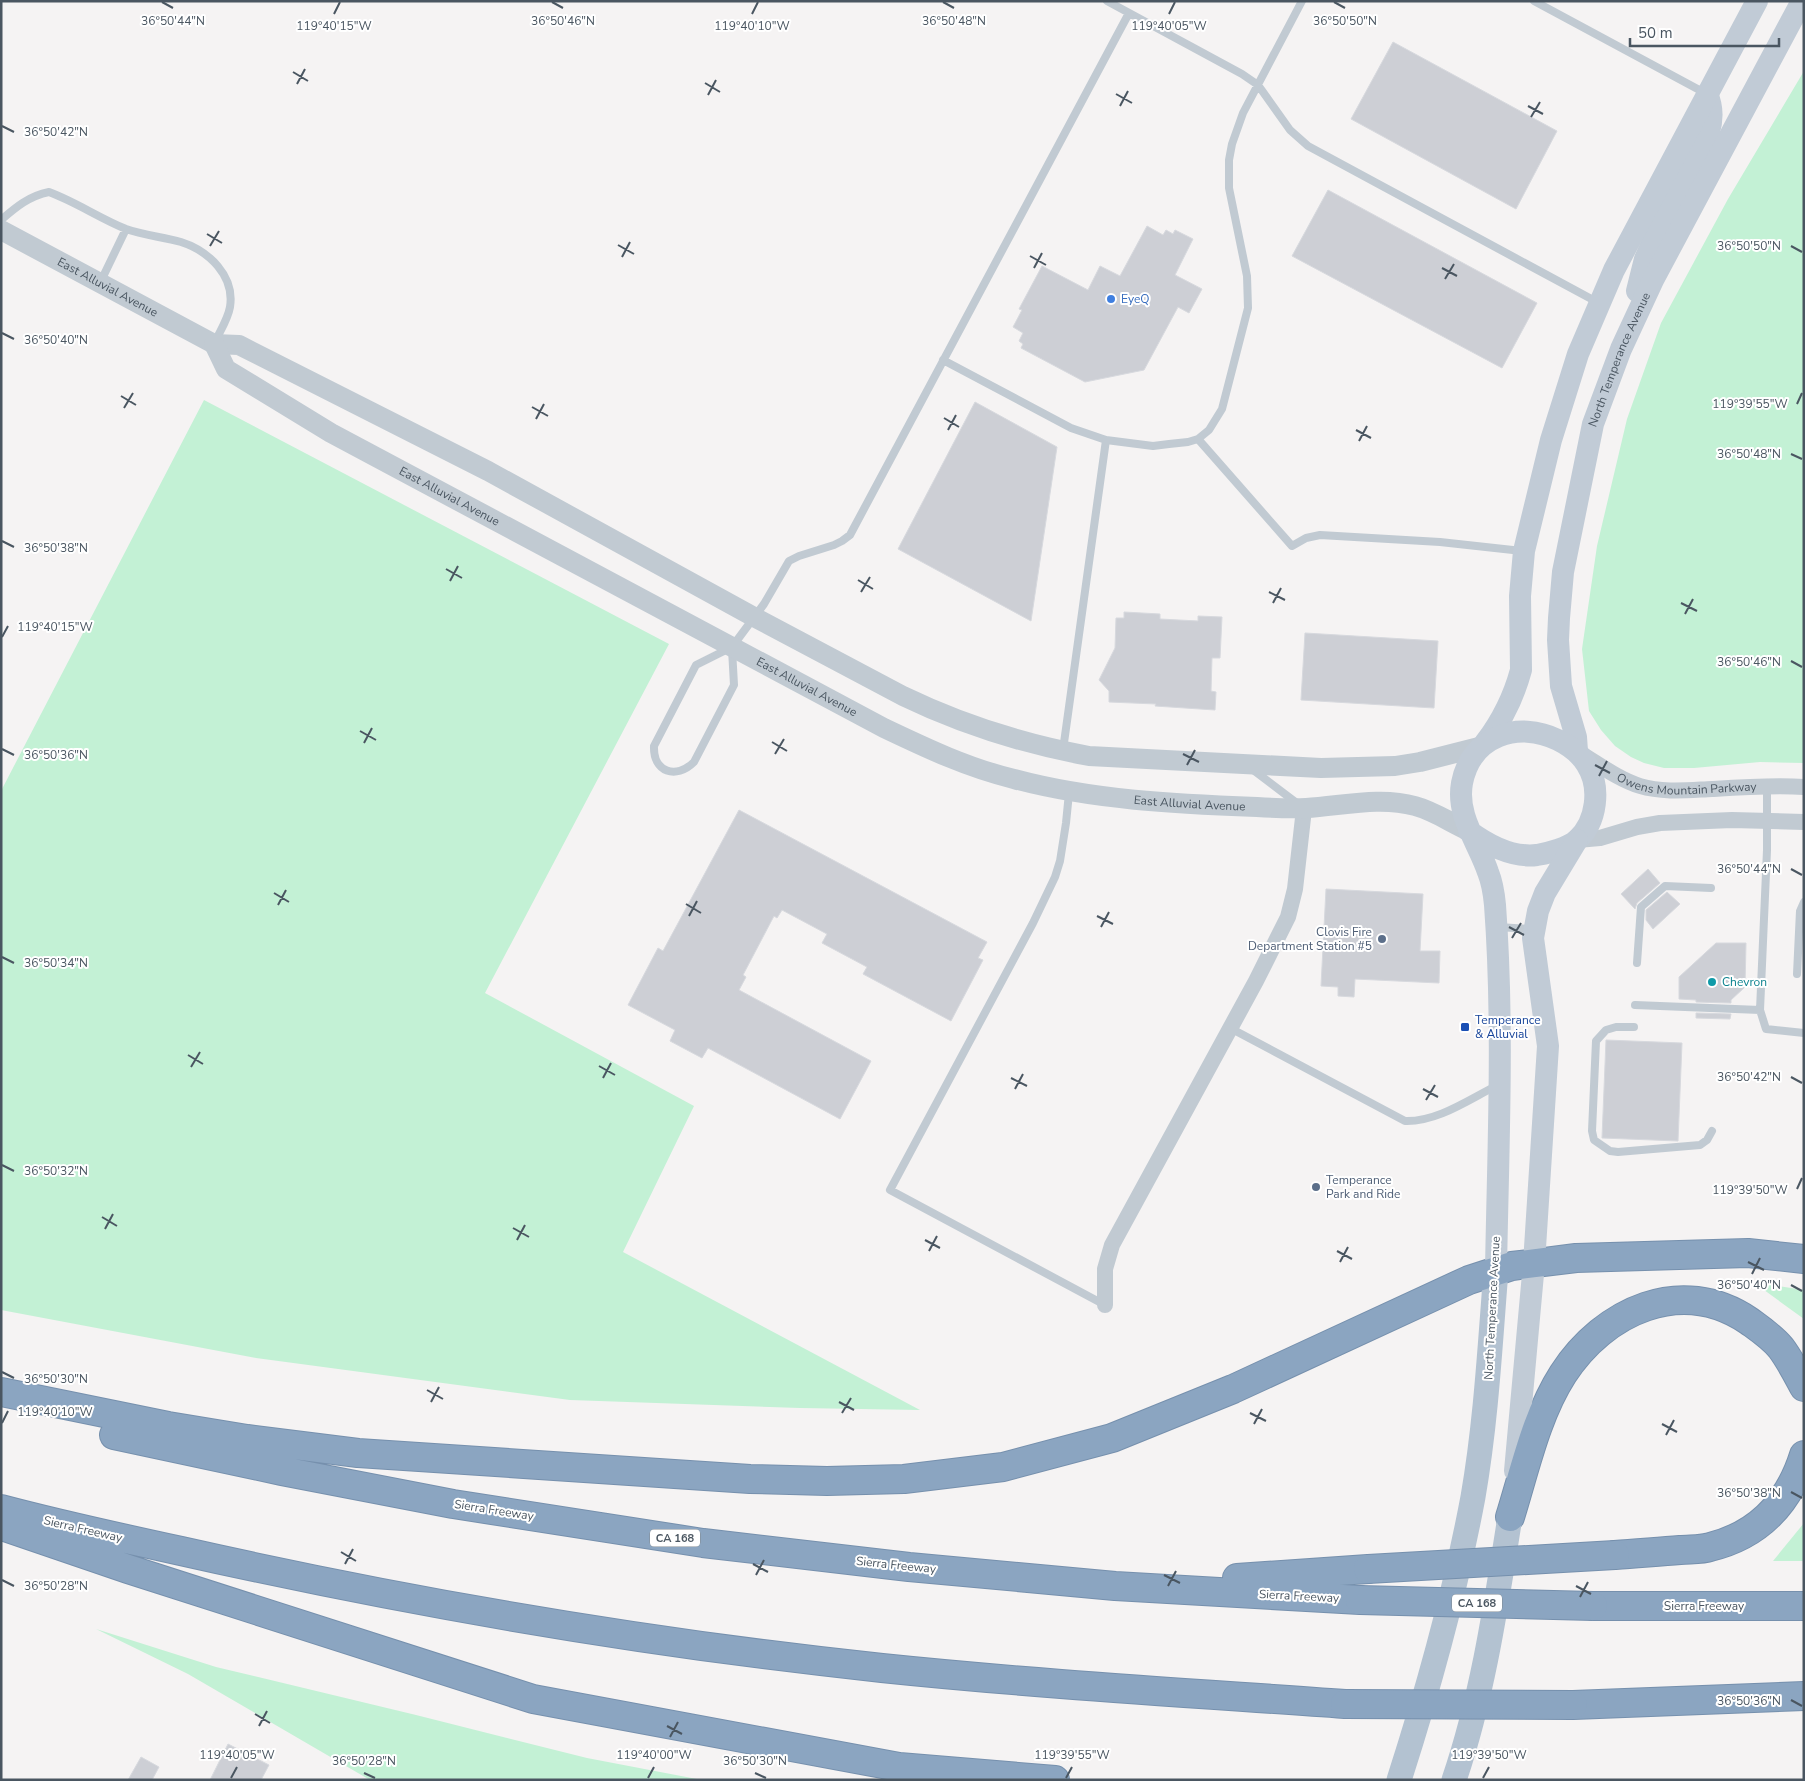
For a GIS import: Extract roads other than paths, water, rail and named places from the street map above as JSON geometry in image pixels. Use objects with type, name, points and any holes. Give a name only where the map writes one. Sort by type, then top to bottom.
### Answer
[{"type":"highway","points":[[1,1392],[176,1428],[358,1453],[750,1479],[827,1481],[904,1479],[1003,1467],[1112,1438],[1233,1389],[1496,1270],[1576,1258],[1748,1253],[1804,1259]]},
{"type":"highway","points":[[1510,1516],[1536,1433],[1546,1407],[1563,1375],[1600,1331],[1632,1312],[1649,1305],[1667,1301],[1697,1301],[1718,1306],[1739,1315],[1760,1329],[1780,1347],[1804,1387]]},
{"type":"highway","name":"Sierra Freeway","points":[[1,1405],[110,1434],[282,1471],[453,1504],[703,1543],[909,1566],[1116,1586],[1360,1600],[1593,1606],[1804,1606]]},
{"type":"highway","points":[[1116,1586],[1709,1548],[1742,1535],[1760,1525],[1776,1509],[1788,1492],[1804,1456]]},
{"type":"highway","name":"Sierra Freeway","points":[[1,1509],[307,1580],[510,1617],[679,1642],[881,1668],[1345,1704],[1573,1704],[1804,1696]]},
{"type":"highway","points":[[1,1525],[128,1569],[533,1699],[899,1768],[1055,1780]]},
{"type":"main road","points":[[1577,840],[1549,852],[1536,855],[1497,848],[1469,832],[1461,802],[1462,783],[1467,766],[1472,757],[1494,731],[1504,714],[1518,682],[1521,670],[1520,596],[1524,551],[1561,405],[1578,354],[1614,270],[1757,1]]},
{"type":"main road","name":"North Temperance Avenue","points":[[1577,751],[1576,737],[1561,686],[1558,640],[1563,572],[1593,424],[1629,331],[1652,280],[1802,1]]},
{"type":"main road","points":[[1629,331],[1645,259],[1712,122],[1713,113],[1707,94]]},
{"type":"main road","points":[[1454,1780],[1468,1733],[1488,1650],[1510,1516],[1534,1263],[1548,1046],[1534,951],[1534,929],[1545,893],[1586,828],[1591,817],[1595,797],[1588,766],[1577,751],[1553,737],[1531,731],[1517,730],[1505,733],[1483,746]]},
{"type":"main road","name":"North Temperance Avenue","points":[[1399,1780],[1434,1662],[1456,1578],[1473,1496],[1487,1392],[1496,1270],[1500,997],[1495,903],[1489,873],[1469,832]]},
{"type":"street","name":"East Alluvial Avenue","points":[[1,230],[214,344],[239,345],[422,437],[488,471],[754,617],[936,712],[984,730],[1063,752],[1112,758],[1321,768],[1395,766],[1420,762],[1483,746]]},
{"type":"street","name":"East Alluvial Avenue","points":[[214,344],[226,369],[331,433],[884,728],[943,756],[1014,780],[1069,791],[1154,801],[1304,808],[1386,801],[1400,802],[1427,810],[1469,832]]},
{"type":"street","name":"Owens Mountain Parkway","points":[[1577,751],[1614,775],[1633,784],[1650,789],[1667,791],[1766,786],[1804,787]]},
{"type":"street","points":[[1105,1306],[1106,1270],[1112,1245],[1256,981],[1288,917],[1293,903],[1304,808]]},
{"type":"street","points":[[1577,840],[1600,838],[1637,827],[1660,823],[1804,822]]},
{"type":"lane","points":[[1107,1],[1242,74],[1258,85],[1290,130],[1308,146],[1599,303]]},
{"type":"lane","points":[[943,360],[1072,428],[1106,440],[1153,446],[1188,442],[1198,439],[1209,430],[1222,409],[1248,308],[1247,276],[1240,236],[1230,200],[1229,160],[1237,128],[1302,1]]},
{"type":"lane","points":[[1534,1],[1707,94]]},
{"type":"lane","points":[[732,647],[734,685],[694,762],[687,769],[679,772],[671,773],[665,770],[656,761],[654,746],[696,665],[732,647],[772,591],[789,561],[834,545],[850,535],[1129,13]]},
{"type":"lane","points":[[1,220],[20,203],[38,194],[49,192],[126,229],[184,243],[201,252],[216,263],[226,276],[231,292],[230,308],[214,344]]},
{"type":"lane","points":[[100,283],[126,229]]},
{"type":"lane","points":[[1198,439],[1292,546],[1306,538],[1320,535],[1440,542],[1524,551]]},
{"type":"lane","points":[[1063,752],[1106,440]]},
{"type":"lane","points":[[1247,765],[1304,808]]},
{"type":"lane","points":[[1766,786],[1767,821],[1760,1010],[1766,1029],[1804,1033]]},
{"type":"lane","points":[[1069,791],[1060,861],[1055,877],[1033,923],[890,1190],[1105,1306]]},
{"type":"lane","points":[[1638,963],[1641,907],[1665,886],[1711,888]]},
{"type":"lane","points":[[1797,974],[1800,911],[1804,902]]},
{"type":"lane","points":[[1496,927],[1534,929]]},
{"type":"lane","points":[[1635,1005],[1760,1010]]},
{"type":"lane","points":[[1634,1027],[1616,1027],[1606,1030],[1596,1042],[1592,1131],[1594,1140],[1610,1151],[1618,1152],[1700,1146],[1712,1131]]},
{"type":"lane","points":[[1230,1028],[1405,1121],[1431,1118],[1500,1084]]},
{"type":"place","name":"EyeQ","points":[[1111,299]]},
{"type":"place","name":"Clovis Fire Department Station #5","points":[[1382,939]]},
{"type":"place","name":"Chevron","points":[[1712,982]]},
{"type":"place","name":"Temperance & Alluvial","points":[[1465,1027]]},
{"type":"place","name":"Temperance Park and Ride","points":[[1316,1187]]}]
